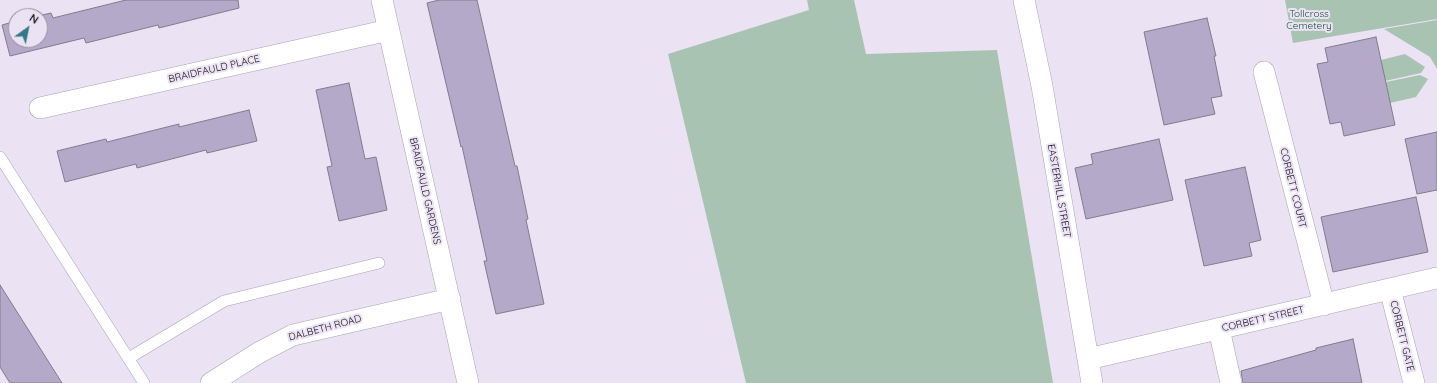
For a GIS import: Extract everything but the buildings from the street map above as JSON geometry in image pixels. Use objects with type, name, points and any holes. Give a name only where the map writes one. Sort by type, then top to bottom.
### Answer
[{"type":"street","name":"BRAIDFAULD GARDENS","points":[[382,0],[468,383]]},
{"type":"street","name":"EASTERHILL STREET","points":[[1024,0],[1042,86],[1092,383]]},
{"type":"street","name":"BRAIDFAULD PLACE","points":[[40,108],[389,30]]},
{"type":"street","name":"CORBETT COURT","points":[[1264,72],[1324,305]]},
{"type":"street","name":"CORBETT STREET","points":[[1088,359],[1437,278]]},
{"type":"street","name":"CORBETT GATE","points":[[1390,289],[1414,383]]},
{"type":"street","name":"DALBETH ROAD","points":[[211,383],[260,352],[293,335],[450,299]]},
{"type":"street","points":[[1219,329],[1231,383]]},
{"type":"lane","points":[[0,157],[144,383]]},
{"type":"lane","points":[[129,358],[224,300],[379,263]]},
{"type":"green space","points":[[807,0],[854,0],[866,54],[997,50],[1053,383],[746,383],[668,54],[809,10]]},
{"type":"green space","name":"Tollcross Cemetery","points":[[1285,0],[1437,0],[1437,19],[1293,43]]},
{"type":"green space","points":[[1437,20],[1437,69],[1430,57],[1384,29]]},
{"type":"green space","points":[[1405,54],[1425,67],[1421,73],[1385,81],[1381,60]]},
{"type":"green space","points":[[1420,75],[1428,79],[1416,97],[1390,103],[1386,82]]}]
